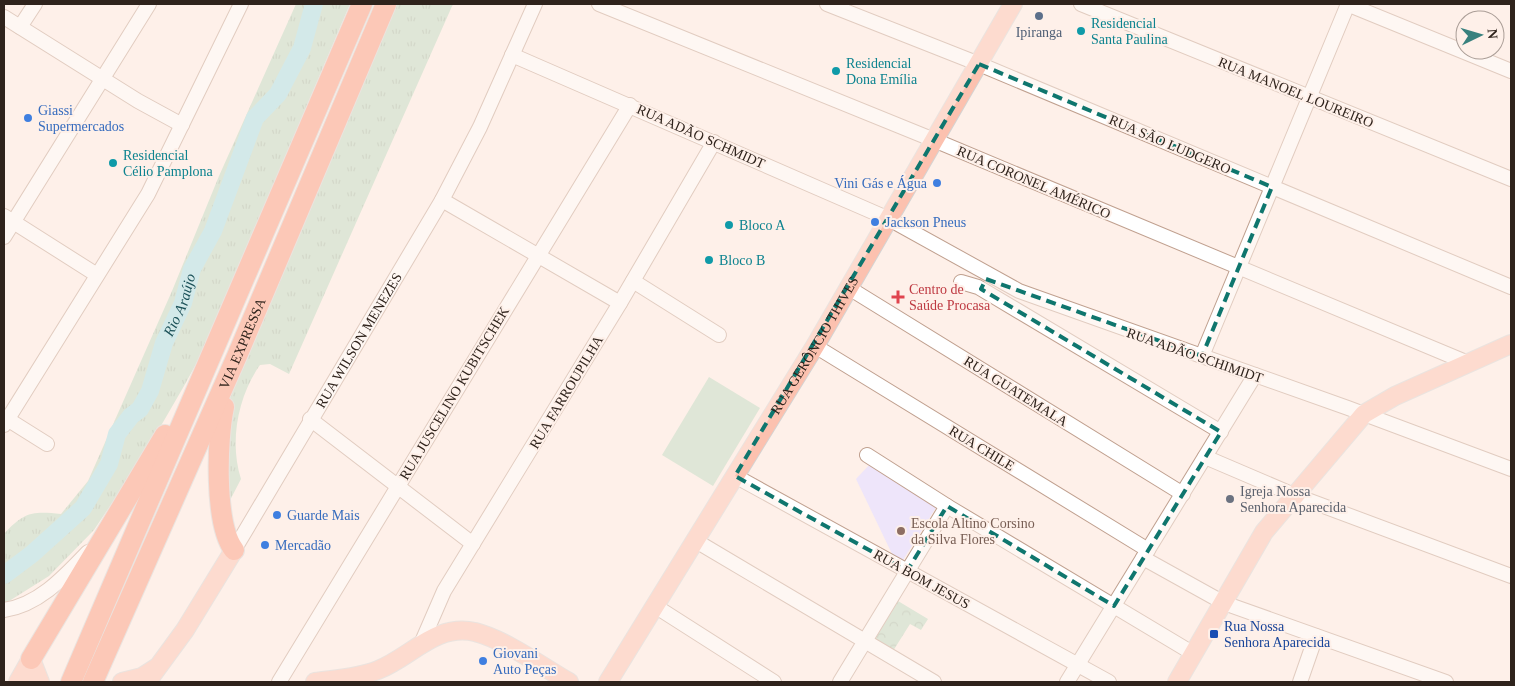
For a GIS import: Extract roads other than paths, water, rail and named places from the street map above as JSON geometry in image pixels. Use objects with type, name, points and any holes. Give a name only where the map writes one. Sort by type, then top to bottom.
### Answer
[{"type":"highway","name":"VIA EXPRESSA","points":[[71,682],[360,4]]},
{"type":"highway","name":"VIA EXPRESSA","points":[[93,682],[237,356],[386,4]]},
{"type":"highway","points":[[234,550],[228,540],[223,512],[218,449],[219,431],[237,356]]},
{"type":"highway","points":[[31,659],[101,539],[138,482],[203,374]]},
{"type":"main road","name":"RUA GERÔNCIO THIVES","points":[[608,682],[815,346],[1014,4]]},
{"type":"main road","points":[[1177,682],[1264,532],[1364,414],[1395,396],[1468,363],[1507,349]]},
{"type":"main road","name":"RUA WILSON MENEZES","points":[[146,682],[161,665],[234,550]]},
{"type":"main road","points":[[315,682],[369,673],[392,663],[421,644],[451,631],[473,632],[499,642],[569,682]]},
{"type":"main road","points":[[18,682],[31,659]]},
{"type":"main road","points":[[31,659],[40,682]]},
{"type":"main road","points":[[122,682],[142,677],[161,665]]},
{"type":"main road","name":"RUA WILSON MENEZES","points":[[155,682],[161,665]]},
{"type":"street","points":[[20,27],[35,4]]},
{"type":"street","points":[[4,237],[8,219],[103,79],[149,4]]},
{"type":"street","points":[[47,444],[5,420],[148,194],[241,4]]},
{"type":"street","name":"RUA WILSON MENEZES","points":[[234,550],[310,419],[442,200],[480,127],[535,4]]},
{"type":"street","name":"RUA CORONEL AMÉRICO","points":[[598,4],[934,140],[1468,363]]},
{"type":"street","name":"RUA SÃO LUDGERO","points":[[827,4],[978,64],[1511,287]]},
{"type":"street","name":"RUA MANOEL LOUREIRO","points":[[1081,4],[1511,179]]},
{"type":"street","points":[[1202,356],[1348,4],[1511,71]]},
{"type":"street","points":[[4,17],[103,79],[182,125]]},
{"type":"street","name":"RUA ADÃO SCHMIDT","points":[[512,55],[889,219]]},
{"type":"street","name":"RUA JUSCELINO KUBITSCHEK","points":[[279,682],[630,105]]},
{"type":"street","name":"RUA FARROUPILHA","points":[[421,644],[444,592],[620,303],[714,142]]},
{"type":"street","points":[[442,200],[620,303]]},
{"type":"street","points":[[8,219],[97,275]]},
{"type":"street","name":"RUA ADÃO SCHIMIDT","points":[[889,219],[1019,291],[1364,414],[1511,469]]},
{"type":"street","points":[[633,281],[718,335]]},
{"type":"street","points":[[961,282],[978,287],[1221,432]]},
{"type":"street","name":"RUA GUATEMALA","points":[[849,288],[1183,494]]},
{"type":"street","points":[[1011,307],[1019,291]]},
{"type":"street","name":"RUA CHILE","points":[[815,346],[1224,602],[1446,682]]},
{"type":"street","points":[[1067,682],[1255,375]]},
{"type":"street","points":[[310,419],[473,544]]},
{"type":"street","points":[[867,455],[947,506],[1194,654]]},
{"type":"street","points":[[1205,457],[1294,495],[1511,576]]},
{"type":"street","name":"RUA BOM JESUS","points":[[735,476],[1109,682]]},
{"type":"street","points":[[840,682],[947,506]]},
{"type":"street","points":[[4,610],[30,602],[49,589],[101,539]]},
{"type":"street","points":[[696,541],[934,682]]},
{"type":"street","points":[[655,606],[774,682]]},
{"type":"street","points":[[1300,682],[1316,636]]},
{"type":"waterway","name":"Rio Araújo","points":[[4,575],[32,554],[83,508],[109,464],[117,434],[131,416],[140,409],[150,391],[164,343],[183,303],[192,269],[213,231],[255,118],[278,94],[302,48],[314,4]]},
{"type":"place","name":"Ipiranga","points":[[1039,16]]},
{"type":"place","name":"Residencial Santa Paulina","points":[[1081,31]]},
{"type":"place","name":"Residencial Dona Emília","points":[[836,71]]},
{"type":"place","name":"Giassi Supermercados","points":[[28,118]]},
{"type":"place","name":"Residencial Célio Pamplona","points":[[113,163]]},
{"type":"place","name":"Vini Gás e Água","points":[[937,183]]},
{"type":"place","name":"Jackson Pneus","points":[[875,222]]},
{"type":"place","name":"Bloco A","points":[[729,225]]},
{"type":"place","name":"Bloco B","points":[[709,260]]},
{"type":"place","name":"Centro de Saúde Procasa","points":[[898,297]]},
{"type":"place","name":"Igreja Nossa Senhora Aparecida","points":[[1230,499]]},
{"type":"place","name":"Guarde Mais","points":[[277,515]]},
{"type":"place","name":"Escola Altino Corsino da Silva Flores","points":[[901,531]]},
{"type":"place","name":"Mercadão","points":[[265,545]]},
{"type":"place","name":"Rua Nossa Senhora Aparecida","points":[[1214,634]]},
{"type":"place","name":"Giovani Auto Peças","points":[[483,661]]}]
